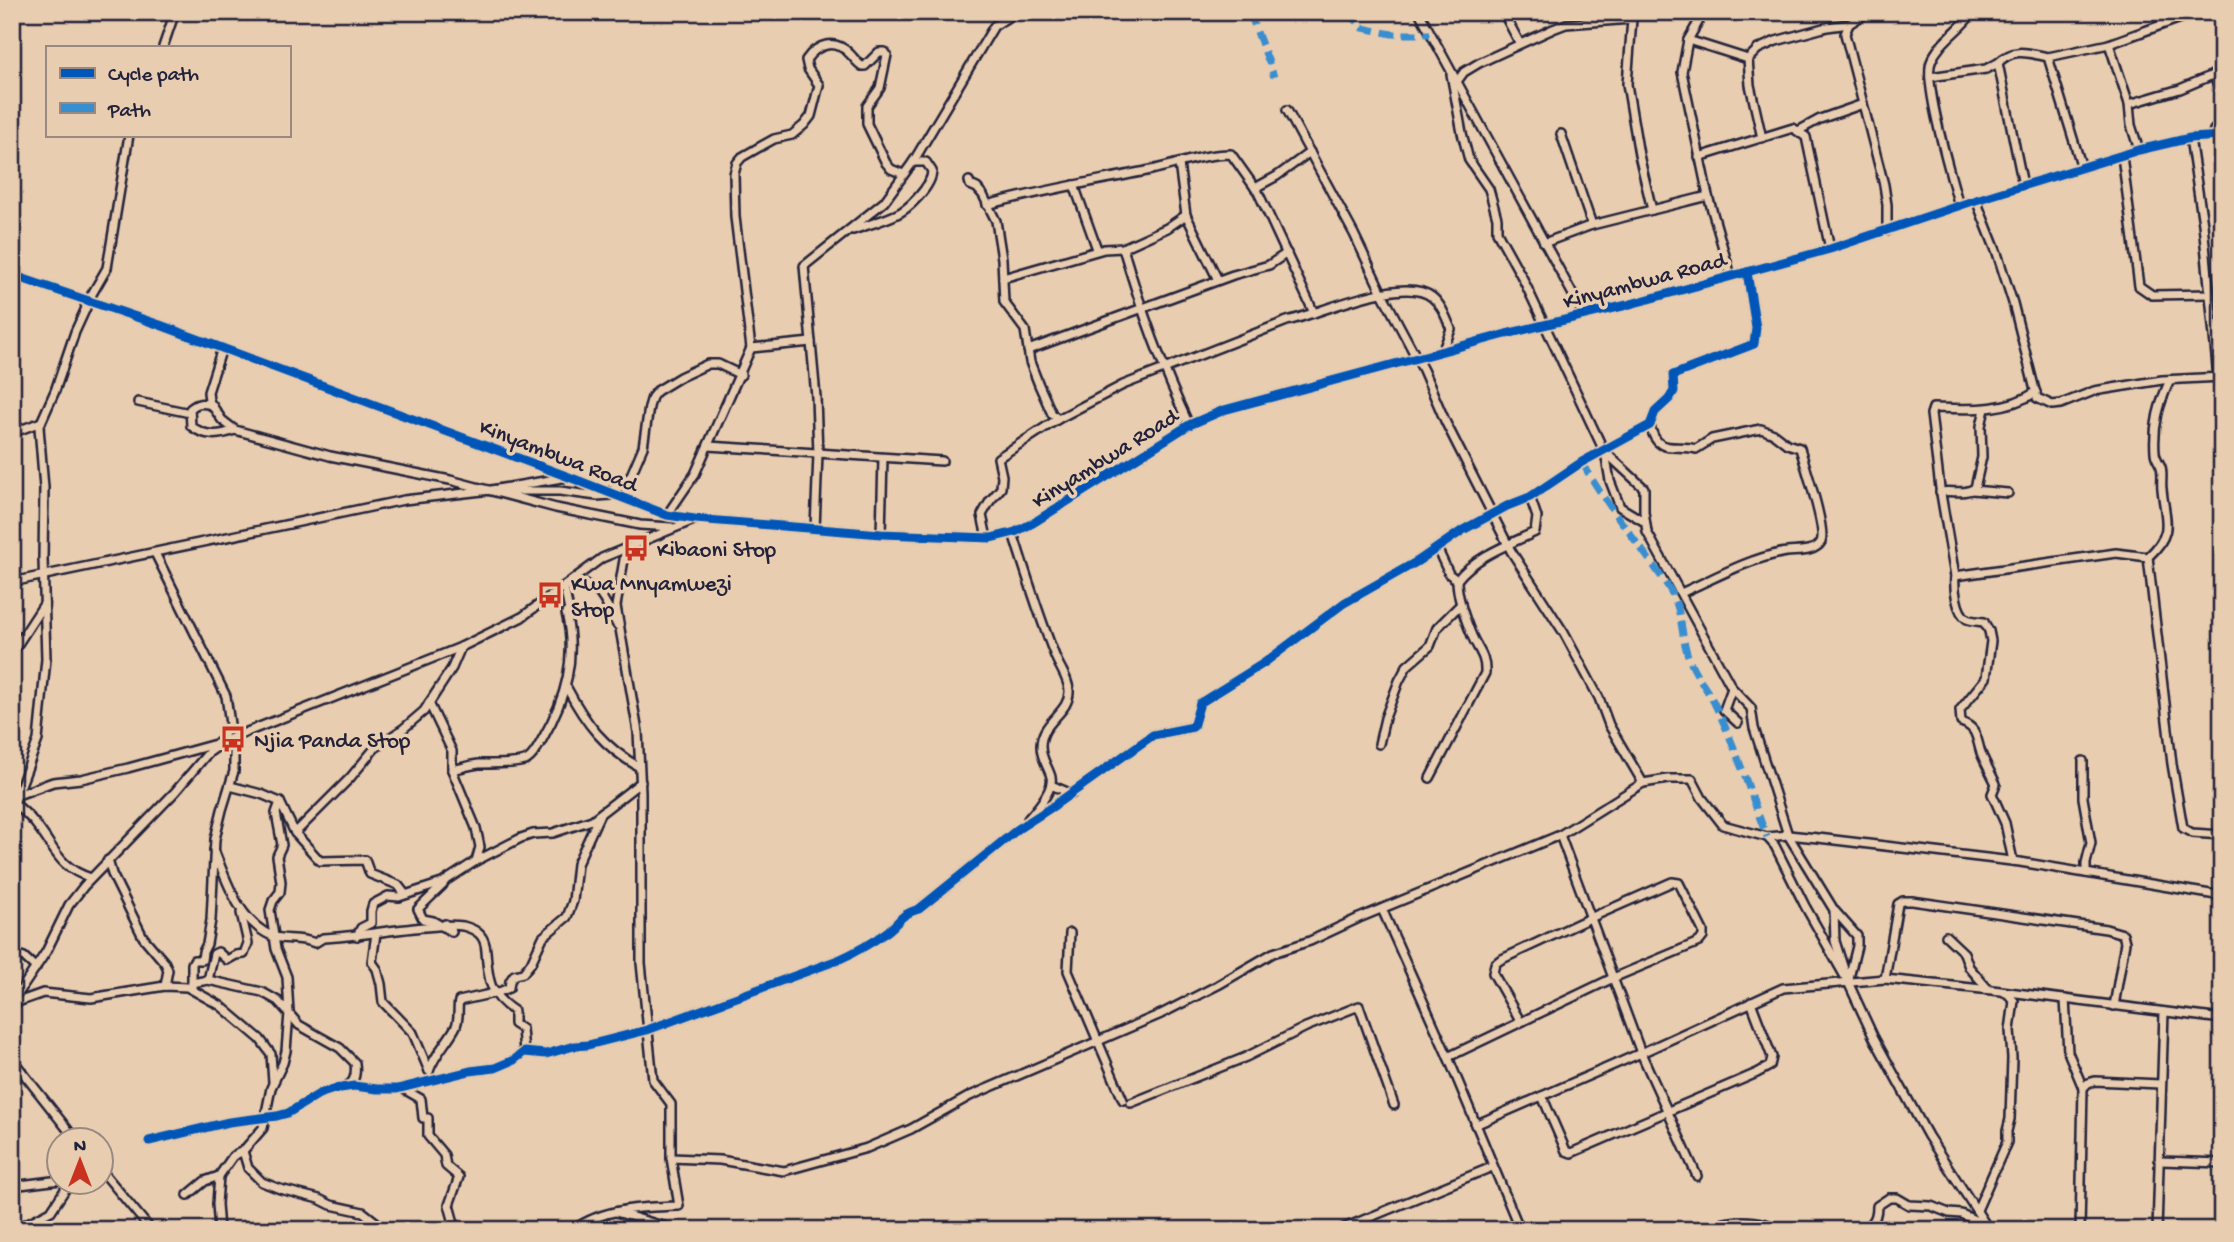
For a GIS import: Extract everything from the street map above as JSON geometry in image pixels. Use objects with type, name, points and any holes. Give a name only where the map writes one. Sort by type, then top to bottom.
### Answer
[{"type":"street","points":[[163,46],[175,12]]},
{"type":"street","points":[[815,529],[818,454],[816,397],[804,266],[884,202],[913,162],[994,26],[1016,12]]},
{"type":"street","points":[[1419,12],[1584,315]]},
{"type":"street","points":[[1503,12],[1520,42]]},
{"type":"street","points":[[1704,12],[1688,40],[1682,72],[1708,196],[1731,276]]},
{"type":"street","points":[[1762,138],[1750,85],[1748,59],[1758,49],[1776,41],[1849,24],[1868,12]]},
{"type":"street","points":[[1959,206],[1936,114],[1930,63],[1944,41],[1965,24],[1973,12]]},
{"type":"street","points":[[1930,77],[1986,69],[2007,55],[2025,52],[2048,57],[2109,44],[2197,12]]},
{"type":"street","points":[[1456,83],[1464,72],[1479,62],[1566,24],[1634,16],[1627,85],[1652,210]]},
{"type":"street","points":[[1849,24],[1846,34],[1884,185],[1887,231]]},
{"type":"street","points":[[1688,40],[1748,59]]},
{"type":"street","points":[[667,515],[695,474],[751,348],[735,217],[734,174],[737,163],[774,139],[792,135],[808,121],[819,85],[808,69],[806,60],[820,46],[826,44],[847,51],[862,66],[879,52],[885,52],[887,55],[880,88],[867,106],[867,124],[886,163],[891,169],[903,174]]},
{"type":"street","points":[[2109,44],[2129,104],[2131,125],[2139,150]]},
{"type":"street","points":[[2048,57],[2082,168]]},
{"type":"street","points":[[1998,63],[2023,185]]},
{"type":"street","points":[[2129,104],[2180,89],[2222,71]]},
{"type":"street","points":[[1451,74],[1469,160],[1489,189],[1497,218],[1497,232],[1523,279],[1605,451],[1610,481],[1620,507],[1646,522]]},
{"type":"street","points":[[2214,74],[2222,99]]},
{"type":"street","points":[[1798,131],[1820,118],[1863,103]]},
{"type":"street","points":[[1287,110],[1354,234],[1508,545],[1564,633],[1599,698],[1609,725],[1643,783]]},
{"type":"street","points":[[2213,136],[2214,130],[2222,123]]},
{"type":"street","points":[[1699,157],[1793,128],[1798,131],[1806,137],[1830,249]]},
{"type":"street","points":[[1560,134],[1592,225]]},
{"type":"street","points":[[14,801],[38,740],[47,659],[43,577],[44,488],[39,433],[75,332],[86,309],[86,300],[107,268],[129,136]]},
{"type":"street","name":"Kinyambwa Road","points":[[12,275],[222,348],[667,515],[881,534],[987,538],[1013,533],[1033,523],[1189,425],[1224,410],[1830,249],[1976,200],[2139,150],[2190,138],[2222,136]]},
{"type":"street","points":[[1976,200],[2014,303],[2037,398],[2052,405],[2061,404],[2094,391],[2170,380],[2220,377],[2203,224],[2190,138]]},
{"type":"street","points":[[1255,188],[1310,152]]},
{"type":"street","points":[[987,205],[1179,164],[1212,154],[1231,154],[1255,188],[1314,313]]},
{"type":"street","points":[[2122,156],[2139,286],[2152,295],[2210,294]]},
{"type":"street","points":[[849,231],[898,215],[921,193],[930,183],[932,171],[926,162],[913,162]]},
{"type":"street","points":[[1179,164],[1186,215],[1219,280]]},
{"type":"street","points":[[969,181],[970,185],[983,195],[996,221],[1004,302],[1025,330],[1039,385],[1052,414],[1058,419]]},
{"type":"street","points":[[1074,185],[1097,250]]},
{"type":"street","points":[[1544,243],[1592,225],[1708,196]]},
{"type":"street","points":[[1003,278],[1104,249],[1123,248],[1167,228],[1186,215]]},
{"type":"street","points":[[1123,248],[1140,308],[1189,425]]},
{"type":"street","points":[[1028,350],[1219,280],[1269,265],[1287,253]]},
{"type":"street","points":[[149,1141],[229,1122],[264,1119],[288,1113],[323,1093],[345,1087],[386,1090],[402,1088],[470,1071],[495,1068],[514,1060],[524,1052],[546,1054],[647,1030],[863,949],[890,930],[904,913],[919,909],[1023,826],[1153,735],[1193,727],[1200,703],[1264,663],[1344,603],[1463,530],[1530,496],[1582,462],[1650,425],[1656,412],[1674,391],[1673,375],[1754,344],[1756,328],[1747,272]]},
{"type":"street","points":[[987,538],[982,515],[1001,488],[1002,476],[998,458],[1058,419],[1123,385],[1275,325],[1366,296],[1408,290],[1430,295],[1438,304],[1451,329],[1443,350]]},
{"type":"street","points":[[751,348],[811,342]]},
{"type":"street","points":[[222,348],[208,392],[209,401],[222,421],[235,430],[330,456],[450,480],[556,508],[640,525],[675,527]]},
{"type":"street","points":[[489,490],[521,493],[560,491],[597,496],[611,494],[628,482],[643,447],[649,407],[657,391],[708,364],[718,364],[741,375]]},
{"type":"street","points":[[1955,576],[2116,554],[2148,557],[2161,545],[2167,533],[2161,485],[2162,469],[2155,456],[2155,423],[2158,406],[2170,380]]},
{"type":"street","points":[[2013,862],[2005,823],[1992,794],[1996,784],[1981,754],[1977,733],[1961,722],[1960,710],[1986,678],[1991,641],[1984,622],[1964,616],[1953,591],[1955,576],[1940,492],[1931,414],[1933,408],[1985,409],[2023,401],[2036,392]]},
{"type":"street","points":[[138,402],[190,413]]},
{"type":"street","points":[[212,405],[200,403],[190,409],[191,426],[199,432],[221,435],[235,430]]},
{"type":"street","points":[[1972,490],[1975,488],[1982,457],[1981,426],[1985,409]]},
{"type":"street","points":[[12,433],[41,422]]},
{"type":"street","points":[[1650,425],[1652,433],[1663,446],[1677,449],[1687,446],[1696,449],[1713,439],[1761,429],[1800,448],[1821,521],[1821,542],[1813,549],[1763,556],[1681,593]]},
{"type":"street","points":[[708,446],[942,461]]},
{"type":"street","points":[[1605,451],[1644,488],[1647,531],[1732,688],[1751,708],[1754,728],[1788,835],[1834,910],[1857,936],[1857,946],[1847,982]]},
{"type":"street","points":[[881,534],[883,458]]},
{"type":"street","points":[[12,582],[404,500],[569,477]]},
{"type":"street","points":[[1940,492],[2008,492]]},
{"type":"street","points":[[1457,580],[1465,569],[1483,557],[1535,532],[1537,517],[1530,496]]},
{"type":"street","points":[[14,801],[53,782],[107,773],[227,740],[461,647],[522,617],[602,558],[695,519]]},
{"type":"street","points":[[1013,533],[1069,691],[1067,704],[1042,733],[1043,763],[1051,776],[1051,785],[1023,826]]},
{"type":"street","points":[[573,1230],[592,1219],[615,1212],[679,1206],[671,1158],[671,1104],[653,1080],[647,1030],[640,942],[641,782],[637,723],[618,627],[617,593],[626,548]]},
{"type":"street","points":[[1430,778],[1485,673],[1485,661],[1472,636],[1461,604],[1457,580],[1449,574],[1437,548]]},
{"type":"street","points":[[155,553],[226,696],[230,724],[227,740],[235,765],[217,827],[209,935],[202,960],[194,960],[192,964],[192,986]]},
{"type":"street","points":[[2148,557],[2172,764],[2183,828],[2192,833],[2222,835]]},
{"type":"street","points":[[567,584],[586,583],[598,591],[618,627]]},
{"type":"street","points":[[452,770],[528,760],[549,729],[567,688],[572,655],[571,632],[566,613],[569,611],[567,584]]},
{"type":"street","points":[[12,653],[44,604]]},
{"type":"street","points":[[1379,744],[1385,718],[1407,666],[1430,646],[1437,628],[1461,604]]},
{"type":"street","points":[[295,833],[350,778],[375,748],[414,720],[429,704],[452,668],[461,647]]},
{"type":"street","points":[[567,688],[594,732],[624,758],[639,767]]},
{"type":"street","points":[[1732,688],[1724,710],[1738,723]]},
{"type":"street","points":[[429,704],[452,751],[452,770],[476,828],[480,847],[477,862]]},
{"type":"street","points":[[12,1004],[56,934],[62,916],[91,878],[208,753],[227,740]]},
{"type":"street","points":[[2083,761],[2083,798],[2091,843],[2086,873]]},
{"type":"street","points":[[671,1158],[720,1160],[784,1171],[808,1166],[884,1141],[970,1096],[1161,1014],[1273,953],[1310,941],[1560,835],[1643,783],[1692,779],[1702,798],[1723,825],[1767,836],[1788,835],[1901,847],[2086,873],[2222,896]]},
{"type":"street","points":[[429,1071],[435,1055],[444,1047],[457,1026],[459,1000],[509,988],[514,975],[523,973],[531,963],[543,937],[567,917],[573,901],[577,864],[599,816],[641,782]]},
{"type":"street","points":[[1051,785],[1072,793]]},
{"type":"street","points":[[230,786],[280,802],[295,833],[320,861],[365,860],[370,874],[398,886],[405,894]]},
{"type":"street","points":[[14,801],[36,824],[57,857],[72,870],[91,878]]},
{"type":"street","points":[[219,1230],[216,1204],[219,1176],[233,1156],[243,1151],[263,1128],[273,1083],[286,1051],[289,1013],[287,977],[273,937],[270,910],[280,892],[281,882],[277,856],[282,845],[276,813],[280,802]]},
{"type":"street","points":[[443,925],[443,921],[452,932],[433,921],[423,919],[418,909],[451,879],[526,836],[552,833],[599,816]]},
{"type":"street","points":[[1560,835],[1641,1053],[1697,1177]]},
{"type":"street","points":[[1767,836],[1775,846],[1928,1136],[1987,1228]]},
{"type":"street","points":[[208,980],[214,954],[218,952],[227,960],[243,954],[248,943],[239,907],[214,849]]},
{"type":"street","points":[[108,860],[112,874],[143,937],[165,963],[168,970],[165,986]]},
{"type":"street","points":[[357,936],[361,928],[371,923],[373,904],[388,896],[405,894],[451,879]]},
{"type":"street","points":[[1448,1057],[1613,978],[1692,946],[1703,937],[1703,931],[1683,887],[1672,882],[1495,964],[1493,972],[1520,1021]]},
{"type":"street","points":[[1885,979],[1898,904],[1912,901],[2106,929],[2123,934],[2125,942],[2114,1006]]},
{"type":"street","points":[[239,907],[250,920],[273,937],[304,938],[315,943],[323,939],[443,925],[466,927],[484,938],[494,993],[514,1011],[514,1024],[522,1029],[524,1052]]},
{"type":"street","points":[[1382,909],[1448,1057],[1520,1230]]},
{"type":"street","points":[[1834,910],[1835,942],[1847,982]]},
{"type":"street","points":[[376,933],[372,962],[377,969],[383,1002],[413,1034],[433,1080]]},
{"type":"street","points":[[1070,933],[1068,971],[1097,1041],[1127,1102],[1246,1057],[1306,1027],[1359,1006],[1394,1105]]},
{"type":"street","points":[[1946,936],[1961,949],[1968,965],[1989,989]]},
{"type":"street","points":[[12,953],[27,959],[36,968]]},
{"type":"street","points":[[1475,1125],[1783,988],[1885,979],[1989,989],[2222,1019]]},
{"type":"street","points":[[12,1004],[43,993],[92,998],[165,986],[192,986],[208,980],[262,992],[278,1001],[299,1025],[340,1048],[355,1063],[355,1079],[345,1087]]},
{"type":"street","points":[[192,986],[260,1039],[271,1054],[273,1083]]},
{"type":"street","points":[[1977,1210],[2005,1149],[2010,1119],[2010,1044],[2014,1001],[2001,991]]},
{"type":"street","points":[[2065,999],[2068,1052],[2083,1088],[2080,1230]]},
{"type":"street","points":[[1542,1096],[1566,1151],[1571,1153],[1770,1066],[1770,1048],[1751,1002]]},
{"type":"street","points":[[2157,1230],[2164,1012]]},
{"type":"street","points":[[12,1059],[65,1126]]},
{"type":"street","points":[[2083,1088],[2088,1083],[2095,1082],[2160,1084]]},
{"type":"street","points":[[402,1088],[421,1099],[423,1118],[428,1118],[428,1136],[444,1155],[446,1166],[458,1177],[449,1205],[456,1230]]},
{"type":"street","points":[[243,1151],[248,1168],[262,1181],[331,1205],[363,1212],[386,1230]]},
{"type":"street","points":[[2161,1161],[2222,1163]]},
{"type":"street","points":[[1339,1230],[1492,1167]]},
{"type":"street","points":[[188,1195],[205,1181],[219,1176]]},
{"type":"street","points":[[12,1186],[46,1182]]},
{"type":"street","points":[[116,1188],[150,1230]]},
{"type":"street","points":[[14,1230],[51,1211],[61,1196]]},
{"type":"street","points":[[1854,1230],[1867,1228],[1873,1223],[1877,1206],[1889,1198],[1909,1205],[1931,1206],[1949,1213],[1961,1214],[1987,1228]]},
{"type":"street","points":[[615,1212],[676,1230]]},
{"type":"street","points":[[1710,1230],[1730,1221],[1738,1221],[1774,1226],[1778,1230]]},
{"type":"marked path","points":[[1250,12],[1274,77]]},
{"type":"marked path","points":[[1348,12],[1363,28],[1392,34],[1430,34]]},
{"type":"marked path","points":[[1582,462],[1602,495],[1670,590],[1680,617],[1690,661],[1724,723],[1767,837]]},
{"type":"cycle path","points":[[12,275],[160,325],[667,515],[881,534],[991,538],[1015,532],[1033,523],[1189,425],[1224,410],[1830,249],[1976,200],[2139,150],[2190,138],[2222,136]]},
{"type":"cycle path","points":[[149,1141],[229,1122],[288,1113],[319,1094],[334,1089],[354,1086],[397,1089],[470,1071],[495,1068],[514,1060],[524,1052],[546,1054],[647,1030],[838,960],[858,950],[888,931],[904,916],[919,909],[1018,829],[1153,735],[1193,727],[1200,703],[1264,663],[1344,603],[1418,561],[1463,530],[1530,497],[1582,462],[1650,425],[1655,412],[1674,391],[1673,375],[1754,344],[1756,328],[1747,272]]},
{"type":"place","name":"Kibaoni Stop","points":[[636,548]]},
{"type":"place","name":"Kwa Mnyamwezi Stop","points":[[550,595]]},
{"type":"place","name":"Njia Panda Stop","points":[[233,739]]}]
